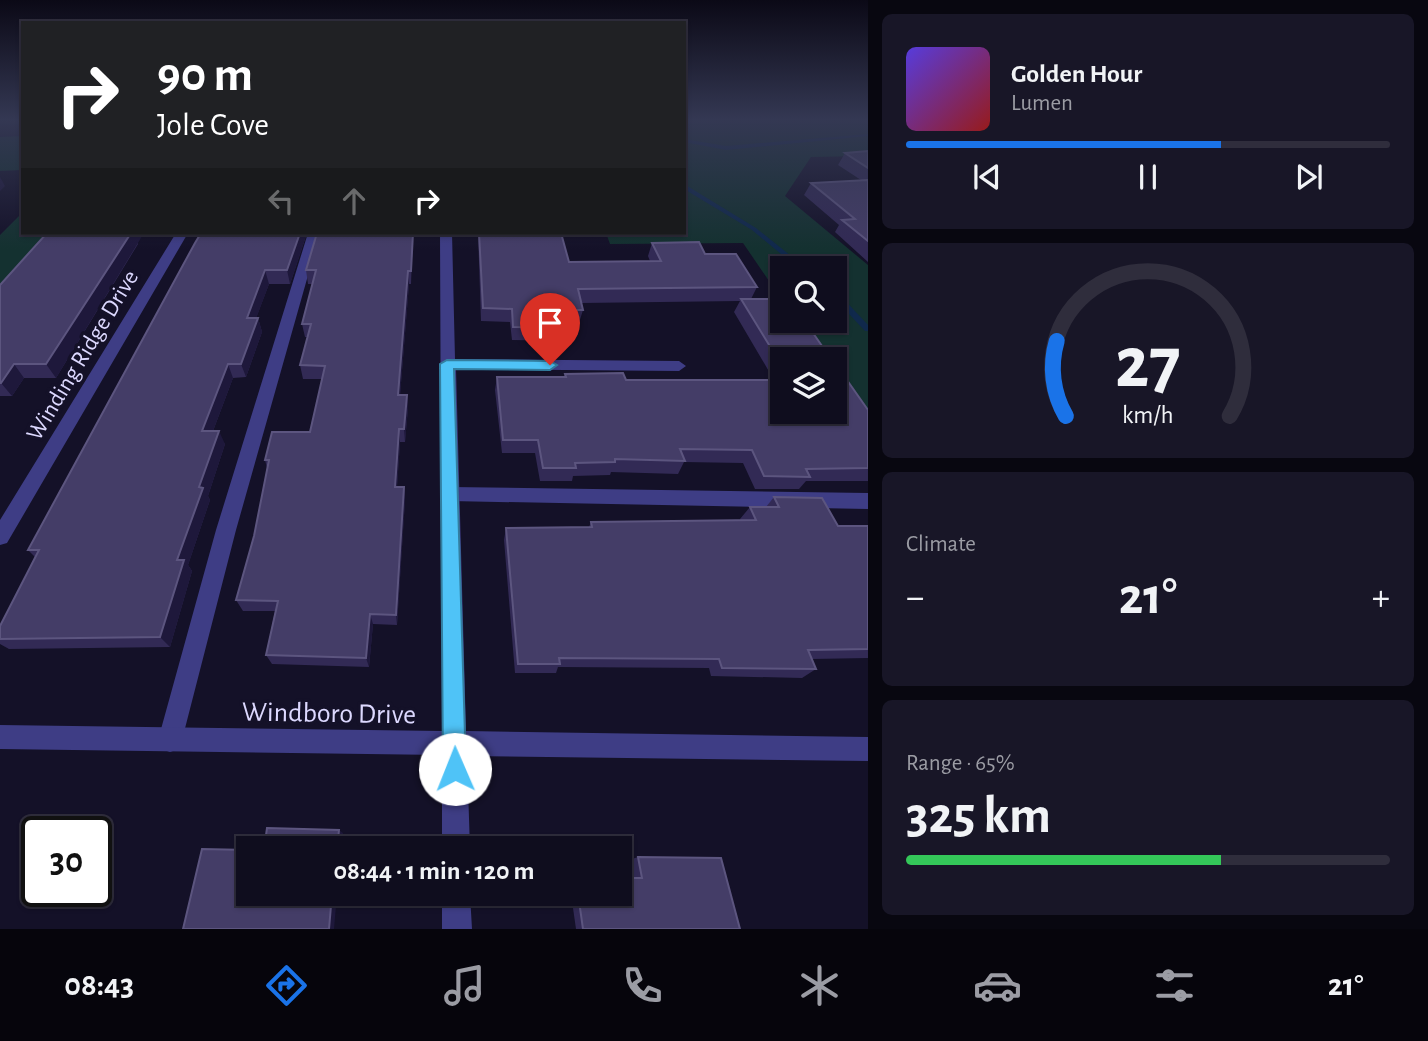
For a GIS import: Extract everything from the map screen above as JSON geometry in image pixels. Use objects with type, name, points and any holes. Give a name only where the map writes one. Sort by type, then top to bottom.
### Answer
[{"type":"street","name":"Winding Ridge Drive","points":[[0,537],[181,235]]},
{"type":"street","points":[[170,740],[226,530],[313,235]]},
{"type":"street","points":[[446,235],[456,836]]},
{"type":"street","points":[[447,364],[679,366]]},
{"type":"street","points":[[450,494],[868,501]]},
{"type":"street","name":"Windboro Drive","points":[[0,737],[868,748]]},
{"type":"street","points":[[456,906],[457,929]]},
{"type":"green space","points":[[0,162],[21,162],[21,170],[0,171]]},
{"type":"green space","points":[[686,162],[807,162],[785,196],[868,265],[868,424],[847,393],[847,347],[815,347],[805,333],[847,333],[847,256],[770,256],[770,282],[743,243],[610,244],[607,235],[686,235]]},
{"type":"green space","points":[[21,214],[21,235],[56,235],[0,300],[0,235]]},
{"type":"building","points":[[868,180],[868,241],[842,220],[855,219],[811,183]]},
{"type":"building","points":[[45,235],[130,235],[46,364],[14,364],[1,383],[0,285]]},
{"type":"building","points":[[200,235],[299,235],[287,270],[265,270],[247,318],[258,318],[241,364],[228,364],[202,431],[219,431],[199,487],[203,488],[177,560],[184,560],[160,637],[0,639],[0,626],[39,550],[28,550]]},
{"type":"building","points":[[316,235],[413,235],[398,395],[407,395],[404,429],[399,429],[395,487],[404,487],[396,615],[370,614],[366,658],[266,655],[278,601],[236,600],[254,536],[269,460],[265,460],[272,432],[310,432],[325,366],[300,365],[311,324],[302,324],[316,270],[306,270]]},
{"type":"building","points":[[479,235],[562,235],[569,262],[661,261],[652,243],[699,242],[705,254],[736,254],[757,287],[578,289],[583,310],[570,310],[574,328],[513,327],[512,309],[483,308]]},
{"type":"building","points":[[741,299],[770,299],[770,333],[813,333],[823,347],[770,347]]},
{"type":"building","points":[[623,373],[626,380],[770,380],[770,424],[847,424],[847,380],[868,410],[868,468],[806,469],[810,477],[764,476],[752,450],[680,449],[685,461],[615,459],[615,462],[575,463],[576,468],[543,468],[538,440],[503,440],[497,377],[566,377],[565,374]]},
{"type":"building","points":[[774,497],[822,498],[838,526],[868,526],[868,649],[808,650],[816,669],[722,668],[719,659],[559,658],[560,664],[518,664],[506,528],[592,527],[591,522],[756,520],[750,507],[779,507]]},
{"type":"building","points":[[267,828],[339,830],[338,836],[266,836]]},
{"type":"building","points":[[202,849],[236,850],[236,906],[331,906],[329,929],[183,929]]},
{"type":"building","points":[[638,857],[721,858],[740,929],[583,929],[580,906],[632,906],[632,878],[642,878]]},
{"type":"waterway","points":[[686,187],[754,229],[788,256]]},
{"type":"waterway","points":[[847,307],[868,329]]},
{"type":"route","points":[[455,769],[447,364],[550,365]]}]
